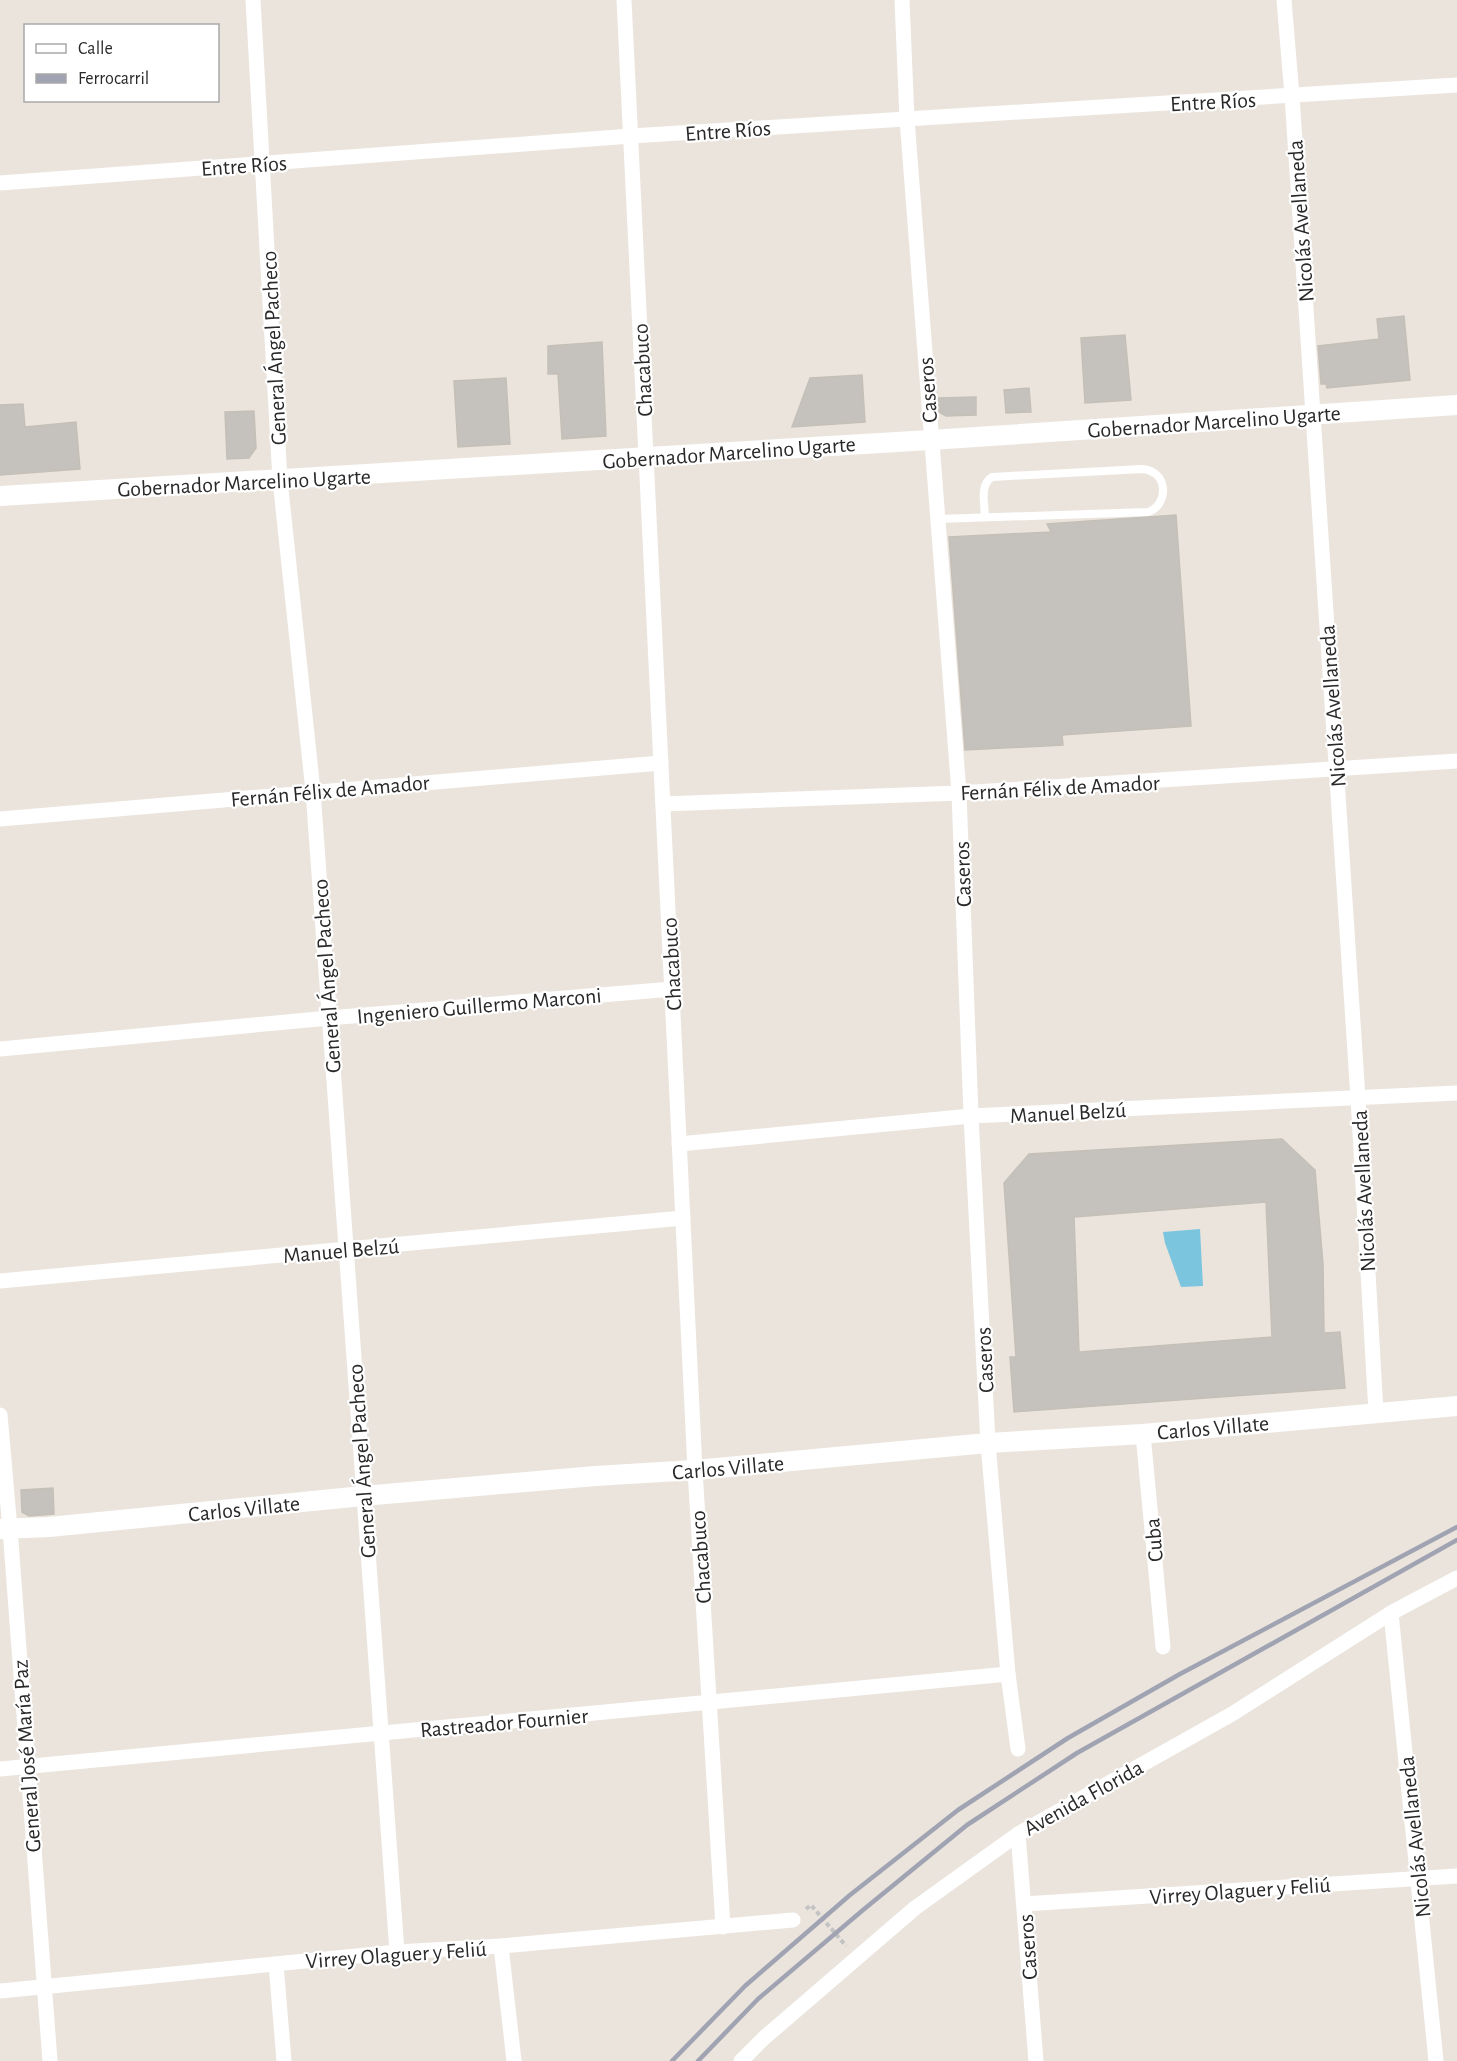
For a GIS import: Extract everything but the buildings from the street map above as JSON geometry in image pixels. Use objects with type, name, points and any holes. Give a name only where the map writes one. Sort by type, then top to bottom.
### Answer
[{"type":"street","name":"General Ángel Pacheco","points":[[252,0],[280,480],[313,791],[397,1952]]},
{"type":"street","name":"Chacabuco","points":[[624,0],[695,1470],[723,1927]]},
{"type":"street","name":"Caseros","points":[[902,0],[907,119],[930,440],[959,793],[971,1116],[988,1443],[1008,1674],[1018,1749]]},
{"type":"street","name":"Nicolás Avellaneda","points":[[1284,0],[1337,770],[1376,1412]]},
{"type":"street","name":"Entre Ríos","points":[[0,183],[631,136],[1457,85]]},
{"type":"street","name":"Gobernador Marcelino Ugarte","points":[[0,496],[930,440],[1457,405]]},
{"type":"street","name":"Fernán Félix de Amador","points":[[663,804],[959,793],[1457,761]]},
{"type":"street","name":"Fernán Félix de Amador","points":[[0,819],[661,763]]},
{"type":"street","name":"Ingeniero Guillermo Marconi","points":[[0,1049],[329,1017],[672,989]]},
{"type":"street","name":"Manuel Belzú","points":[[679,1144],[971,1116],[1457,1093]]},
{"type":"street","name":"Manuel Belzú","points":[[0,1281],[683,1218]]},
{"type":"street","name":"Carlos Villate","points":[[5,1529],[49,1527],[595,1476],[695,1470],[988,1443],[1143,1434],[1457,1406]]},
{"type":"street","name":"General José María Paz","points":[[0,1415],[5,1529],[27,1767],[50,2061]]},
{"type":"street","name":"Cuba","points":[[1143,1434],[1163,1647]]},
{"type":"street","name":"Avenida Florida","points":[[741,2061],[764,2038],[915,1908],[1018,1834],[1233,1714],[1391,1613],[1457,1578]]},
{"type":"street","name":"Nicolás Avellaneda","points":[[1391,1613],[1436,2061]]},
{"type":"street","name":"Rastreador Fournier","points":[[0,1769],[1008,1674]]},
{"type":"street","name":"Caseros","points":[[1018,1834],[1036,2061]]},
{"type":"street","name":"Virrey Olaguer y Feliú","points":[[1024,1904],[1457,1876]]},
{"type":"street","name":"Virrey Olaguer y Feliú","points":[[0,1991],[397,1952],[501,1946],[793,1920]]},
{"type":"street","points":[[501,1946],[514,2061]]},
{"type":"street","points":[[276,1964],[284,2061]]},
{"type":"lane","points":[[937,519],[985,518],[1148,512],[1154,510],[1160,502],[1162,481],[1155,472],[1142,469],[992,477],[987,480],[984,491],[985,518]]},
{"type":"path","points":[[811,1905],[846,1947]]},
{"type":"water","points":[[1200,1229],[1203,1286],[1181,1287],[1163,1232]]},
{"type":"railway","points":[[672,2061],[745,1986],[850,1895],[958,1810],[1068,1738],[1180,1674],[1457,1527]]},
{"type":"railway","points":[[698,2061],[758,1999],[967,1825],[1077,1753],[1457,1540]]}]
